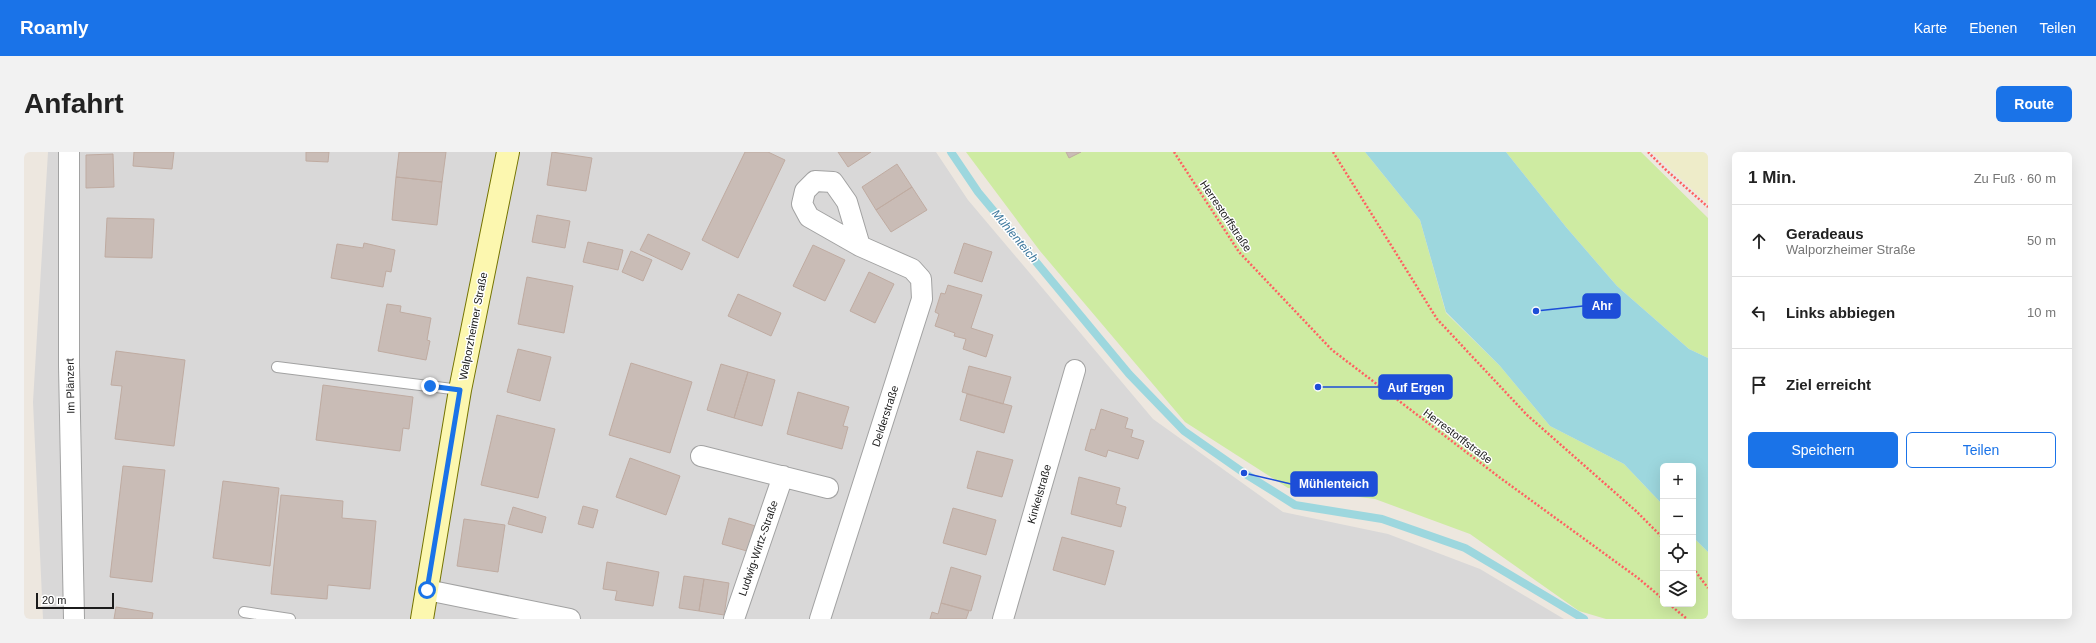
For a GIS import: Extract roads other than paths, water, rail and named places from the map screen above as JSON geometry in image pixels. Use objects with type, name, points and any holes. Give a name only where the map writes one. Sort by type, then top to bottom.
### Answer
[{"type":"street","name":"Im Plänzert","points":[[69,152],[69,366],[74,619]]},
{"type":"street","name":"Walporzheimer Straße","points":[[422,619],[460,390],[508,152]]},
{"type":"street","name":"Delderstraße","points":[[820,619],[922,299],[921,279],[912,269],[860,246]]},
{"type":"street","name":"Kinkelstraße","points":[[1003,619],[1075,370]]},
{"type":"street","points":[[701,456],[828,488]]},
{"type":"street","name":"Ludwig-Wirtz-Straße","points":[[734,619],[783,476]]},
{"type":"street","points":[[427,590],[570,619]]},
{"type":"lane","points":[[277,367],[460,390]]},
{"type":"lane","points":[[244,612],[290,619]]},
{"type":"water","points":[[1365,152],[1506,152],[1566,227],[1617,286],[1689,349],[1708,358],[1708,552],[1696,540],[1696,463],[1660,463],[1660,502],[1624,464],[1550,426],[1500,366],[1446,312],[1420,220]]},
{"type":"waterway","name":"Mühlenteich","points":[[951,152],[978,192],[1129,374],[1184,431],[1244,473],[1295,505],[1382,519],[1465,548],[1584,619]]},
{"type":"place","name":"Ahr","points":[[1536,311]]},
{"type":"place","name":"Auf Ergen","points":[[1318,387]]},
{"type":"place","name":"Mühlenteich","points":[[1244,473]]}]
